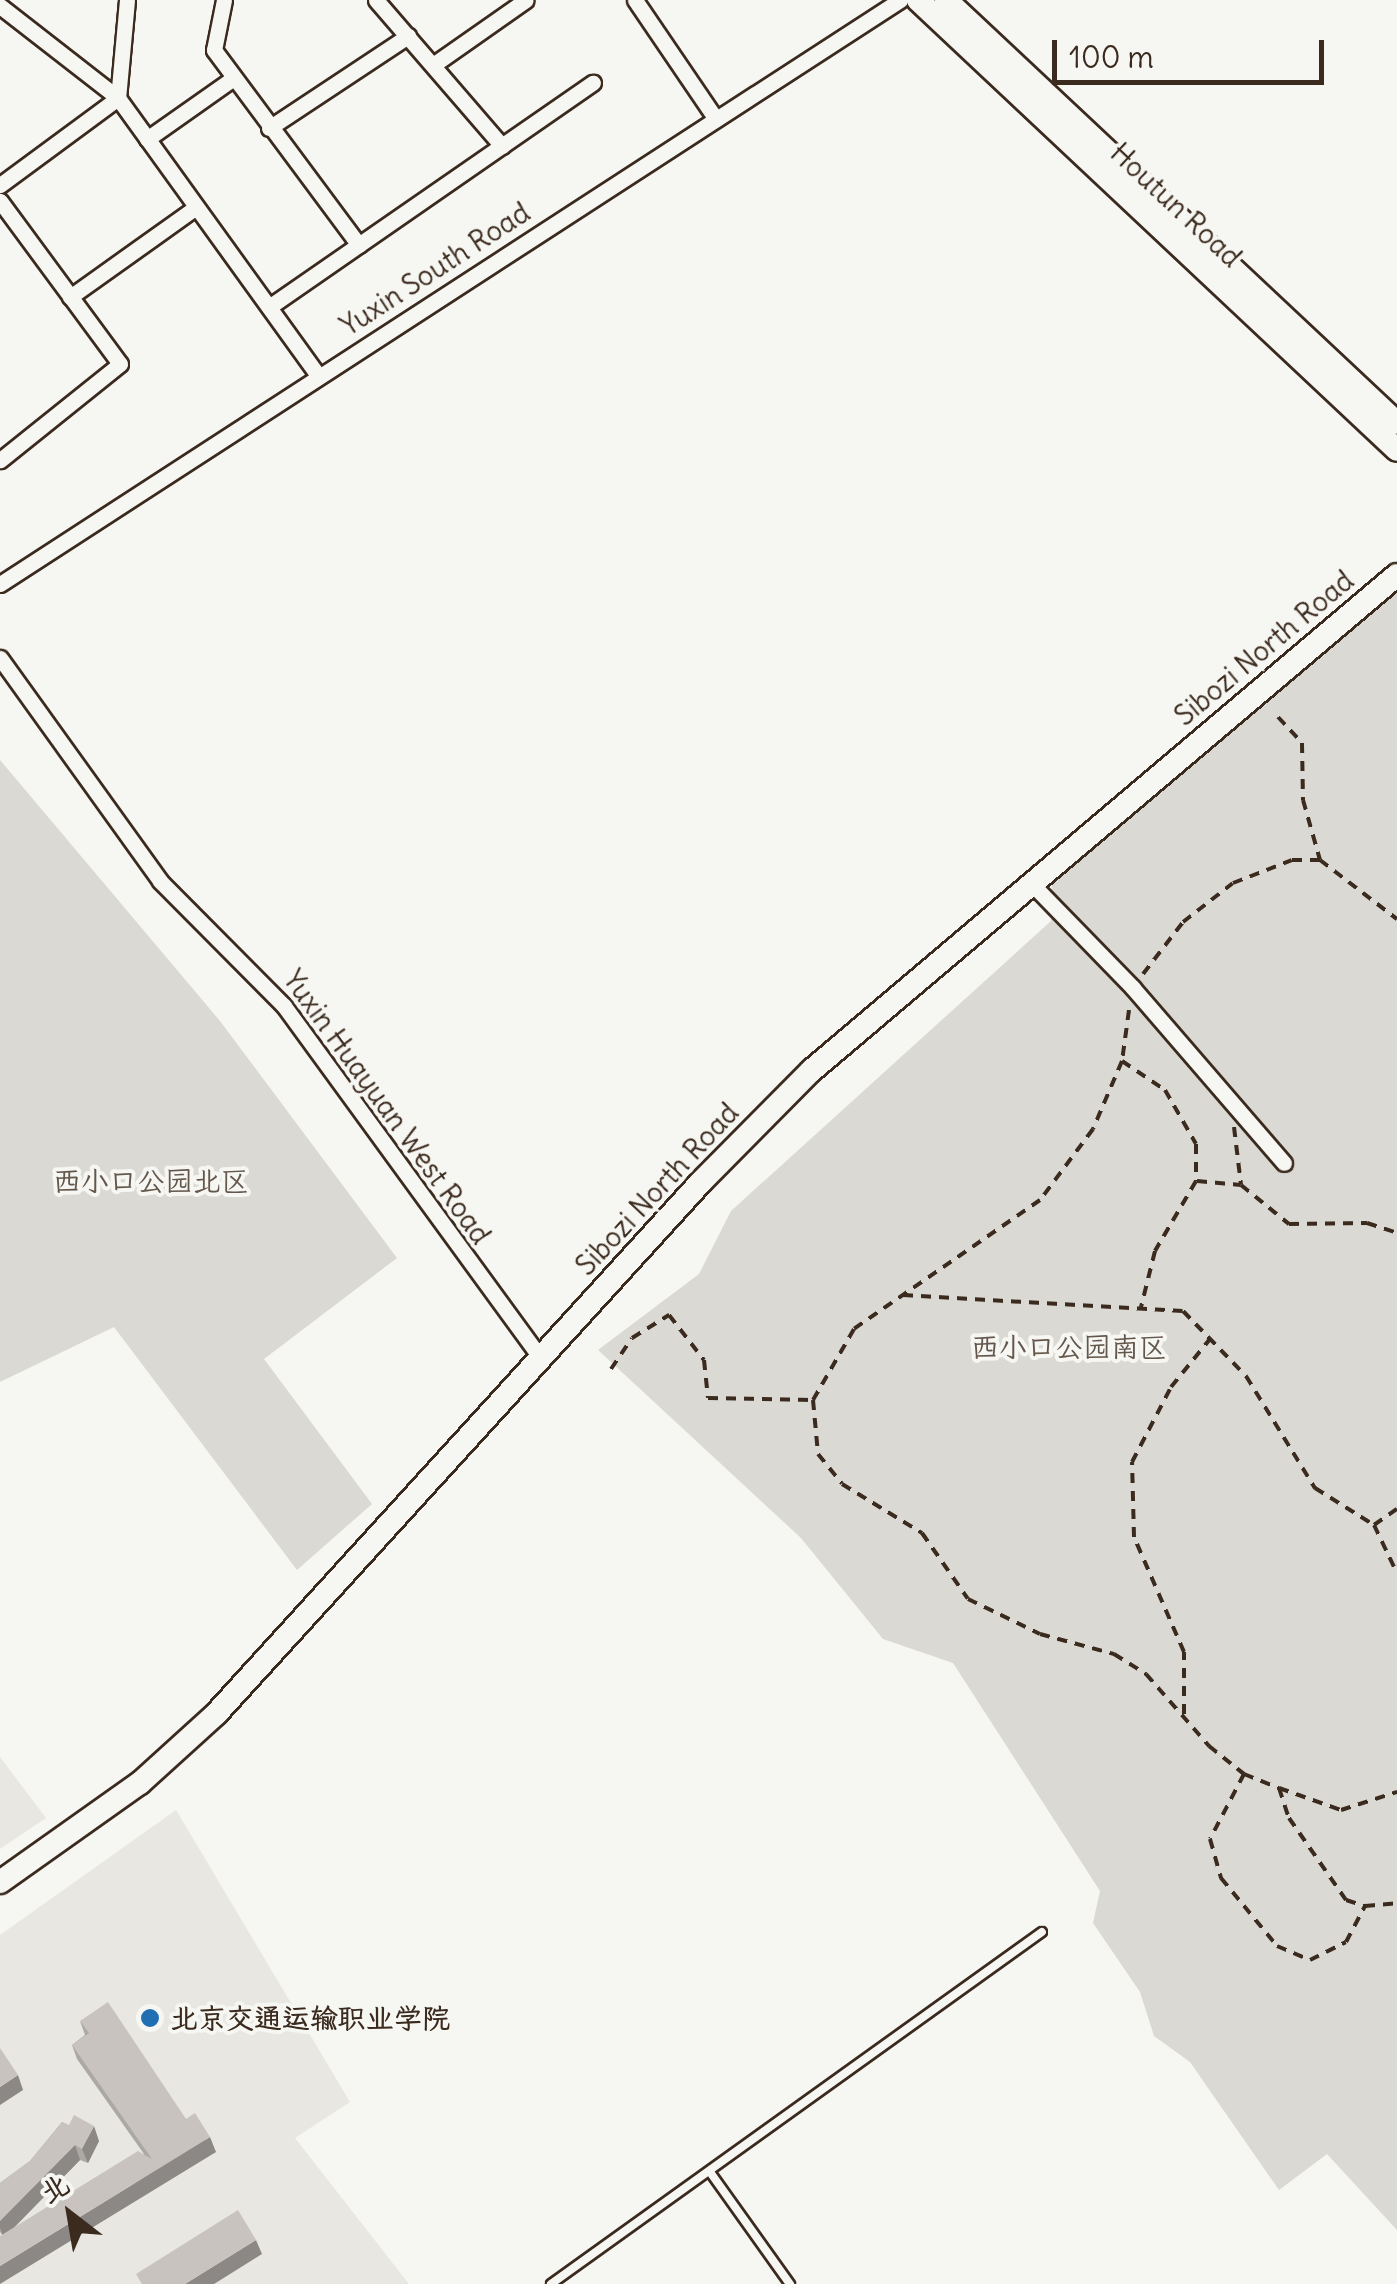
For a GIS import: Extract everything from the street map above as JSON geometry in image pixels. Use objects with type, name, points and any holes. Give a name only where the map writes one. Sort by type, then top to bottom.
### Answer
[{"type":"street","points":[[0,185],[118,98],[127,0]]},
{"type":"street","points":[[224,0],[214,50],[359,246]]},
{"type":"street","points":[[376,0],[502,146]]},
{"type":"street","points":[[432,65],[526,0]]},
{"type":"street","points":[[635,0],[716,118]]},
{"type":"street","name":"Yuxin South Road","points":[[0,584],[317,374],[900,0]]},
{"type":"street","name":"Houtun Road","points":[[918,0],[1397,450]]},
{"type":"street","name":"Houtun Road","points":[[946,0],[1397,423]]},
{"type":"street","points":[[0,6],[118,98],[317,374]]},
{"type":"street","points":[[270,128],[408,36]]},
{"type":"street","points":[[147,139],[232,79]]},
{"type":"street","points":[[269,308],[593,84]]},
{"type":"street","points":[[0,200],[120,364],[0,460]]},
{"type":"street","points":[[70,297],[196,207]]},
{"type":"street","name":"Sibozi North Road","points":[[0,1882],[140,1784],[203,1726],[801,1081],[1397,575]]},
{"type":"street","name":"Yuxin Huayuan West Road","points":[[0,658],[160,881],[284,1006],[541,1358]]},
{"type":"street","points":[[1031,883],[1133,988],[1284,1163]]},
{"type":"lane","points":[[552,2284],[1042,1932]]},
{"type":"lane","points":[[710,2172],[790,2284]]},
{"type":"path","points":[[1278,717],[1302,743],[1303,800],[1320,860],[1397,919]]},
{"type":"path","points":[[1320,860],[1292,860],[1233,883],[1183,922],[1133,988],[1122,1061],[1093,1129],[1040,1200],[854,1328],[813,1400],[818,1454],[842,1484],[922,1533],[968,1599],[1040,1634],[1114,1654],[1146,1674],[1244,1774],[1340,1810],[1397,1792]]},
{"type":"path","points":[[1122,1061],[1165,1090],[1196,1144],[1196,1181],[1155,1252],[1141,1306]]},
{"type":"path","points":[[1242,1115],[1232,1129],[1242,1185]]},
{"type":"path","points":[[1196,1181],[1242,1185],[1289,1224],[1367,1224],[1397,1232]]},
{"type":"path","points":[[902,1295],[1141,1306],[1183,1312],[1246,1376],[1316,1488],[1374,1525],[1397,1573]]},
{"type":"path","points":[[610,1368],[632,1338],[669,1315],[704,1360],[708,1398],[813,1400]]},
{"type":"path","points":[[1184,1714],[1184,1652],[1134,1537],[1132,1462],[1171,1387],[1210,1338]]},
{"type":"path","points":[[1374,1525],[1397,1509]]},
{"type":"path","points":[[1244,1774],[1210,1839],[1220,1878],[1277,1946],[1310,1960],[1346,1942],[1365,1906]]},
{"type":"path","points":[[1279,1788],[1289,1818],[1346,1900],[1365,1906],[1397,1903]]},
{"type":"shaded area","points":[[0,1757],[46,1818],[0,1849]]},
{"type":"shaded area","name":"北京交通运输职业学院","points":[[176,1810],[350,2102],[295,2138],[409,2284],[0,2284],[0,1935]]},
{"type":"green space","name":"西小口公园南区","points":[[1397,579],[1397,2230],[1327,2154],[1279,2190],[1190,2062],[1154,2036],[1140,1992],[1093,1923],[1100,1891],[953,1663],[883,1639],[801,1538],[598,1350],[699,1274],[731,1211],[1051,921],[1052,873]]},
{"type":"green space","name":"西小口公园北区","points":[[0,760],[220,1021],[397,1258],[264,1359],[372,1504],[297,1570],[114,1327],[0,1382]]},
{"type":"building","points":[[108,2002],[186,2119],[195,2113],[210,2137],[0,2266],[0,2236],[138,2151],[152,2159],[72,2045],[89,2033],[80,2021]]},
{"type":"building","points":[[0,2048],[18,2075],[0,2087]]},
{"type":"building","points":[[74,2115],[94,2126],[82,2149],[75,2145],[0,2221],[0,2183],[30,2161],[62,2122],[69,2125]]},
{"type":"building","points":[[238,2210],[256,2240],[185,2284],[142,2284],[136,2274]]},
{"type":"place","name":"北京交通运输职业学院","points":[[150,2018]]}]
